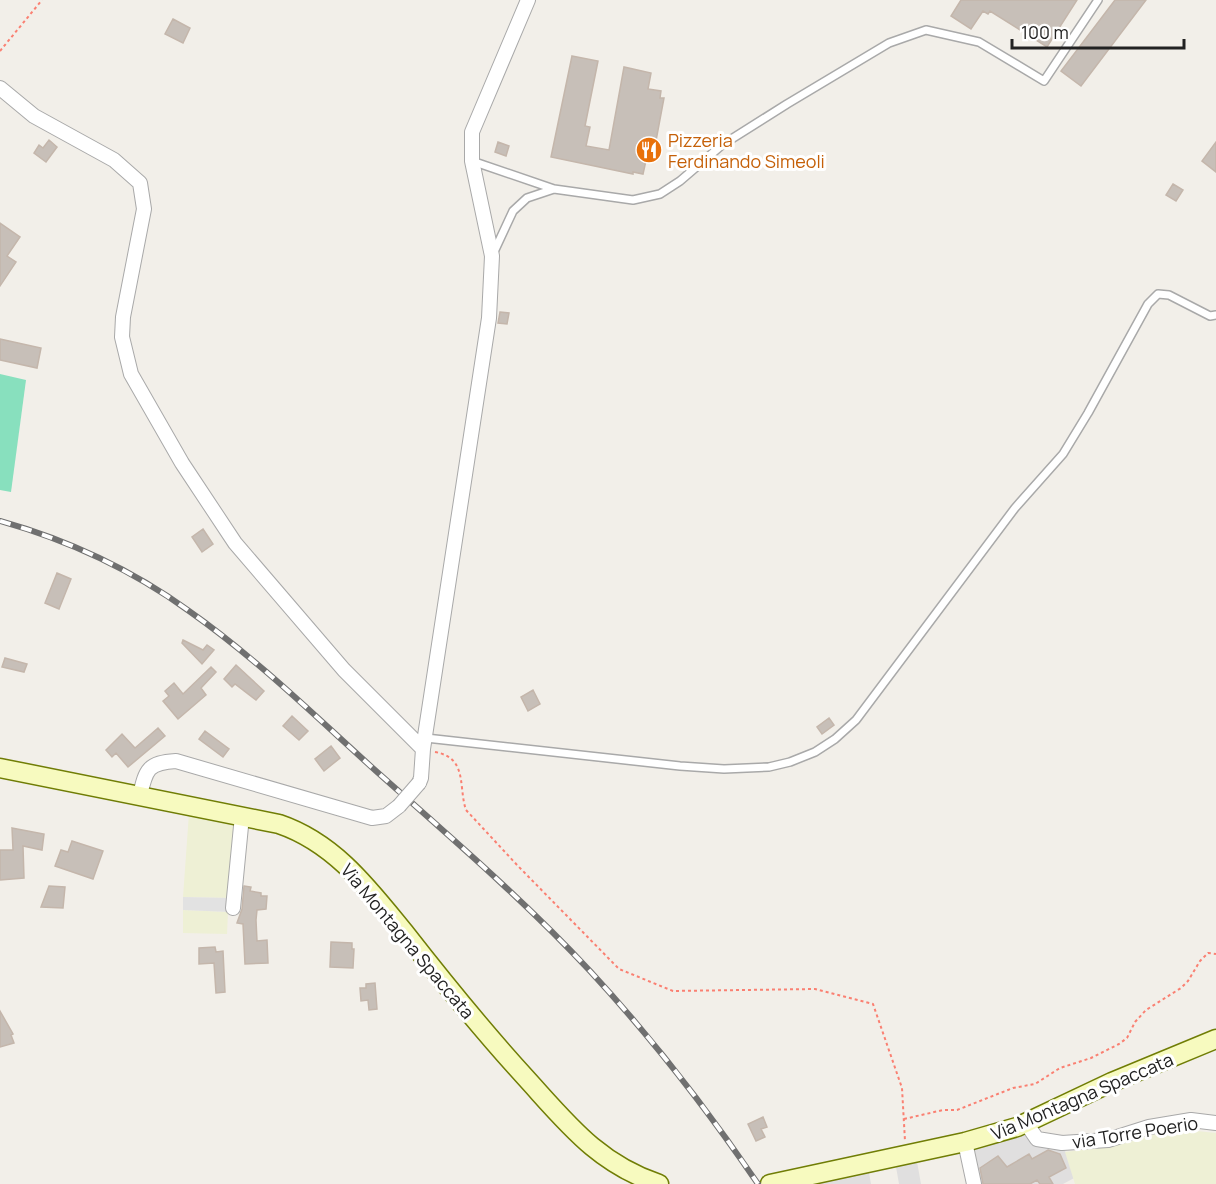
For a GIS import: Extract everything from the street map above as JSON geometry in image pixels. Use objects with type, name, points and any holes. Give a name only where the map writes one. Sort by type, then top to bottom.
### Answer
[{"type":"main road","name":"Via Montagna Spaccata","points":[[0,768],[242,816],[295,830],[330,851],[375,897],[480,1028],[580,1138],[615,1164],[638,1177],[658,1184]]},
{"type":"main road","name":"Via Montagna Spaccata","points":[[770,1184],[965,1142],[1026,1123],[1112,1082],[1216,1039]]},
{"type":"street","points":[[140,795],[144,777],[151,766],[158,762],[176,761],[372,818],[386,816],[399,806],[419,783],[489,318],[492,256],[472,160],[472,132],[528,0]]},
{"type":"street","points":[[0,88],[34,116],[114,160],[140,183],[144,209],[123,317],[122,337],[132,374],[182,463],[235,543],[344,670],[425,744]]},
{"type":"street","points":[[233,908],[242,816]]},
{"type":"street","name":"via Torre Poerio","points":[[1026,1123],[1037,1139],[1062,1143],[1108,1140],[1149,1126],[1191,1120],[1216,1123]]},
{"type":"street","points":[[965,1142],[974,1184]]},
{"type":"lane","points":[[472,160],[554,189],[633,200],[660,194],[680,181],[722,145],[787,104],[889,43],[926,30],[979,42],[1044,81],[1098,0]]},
{"type":"lane","points":[[492,256],[513,211],[527,198],[554,189]]},
{"type":"lane","points":[[425,744],[724,769],[769,767],[815,752],[835,739],[856,720],[1015,508],[1063,454],[1148,304],[1158,294],[1169,295],[1210,316],[1216,315]]},
{"type":"path","points":[[0,51],[42,0]]},
{"type":"path","points":[[425,744],[449,757],[458,766],[466,810],[619,969],[673,991],[815,989],[873,1004],[902,1088],[906,1155]]},
{"type":"path","points":[[904,1119],[943,1110],[957,1110],[1013,1088],[1035,1084],[1060,1068],[1091,1058],[1119,1044],[1127,1038],[1135,1022],[1146,1010],[1181,988],[1208,953],[1216,954]]},
{"type":"shaded area","points":[[183,897],[231,898],[230,912],[183,910]]},
{"type":"shaded area","points":[[1025,1126],[1063,1147],[1078,1176],[1063,1184],[972,1184],[963,1145]]},
{"type":"shaded area","points":[[916,1156],[921,1184],[899,1184],[895,1161]]},
{"type":"shaded area","points":[[868,1167],[871,1184],[791,1184]]},
{"type":"green space","points":[[0,374],[26,380],[11,492],[0,490]]},
{"type":"green space","points":[[189,813],[237,822],[231,898],[183,897]]},
{"type":"green space","points":[[183,910],[228,912],[227,934],[183,933]]},
{"type":"green space","points":[[1187,1130],[1216,1133],[1216,1184],[1075,1184],[1065,1152],[1103,1147],[1156,1134]]},
{"type":"building","points":[[961,0],[1077,0],[1047,47],[990,11],[988,14],[983,11],[971,29],[951,16]]},
{"type":"building","points":[[1115,0],[1146,0],[1081,86],[1061,71]]},
{"type":"building","points":[[173,19],[190,28],[183,43],[165,34]]},
{"type":"building","points":[[572,56],[598,61],[585,126],[590,127],[586,146],[609,150],[624,67],[651,73],[648,89],[661,91],[660,98],[664,98],[653,157],[647,156],[643,174],[633,172],[633,174],[551,157]]},
{"type":"building","points":[[49,140],[57,147],[46,162],[34,153],[39,145],[43,148]]},
{"type":"building","points":[[498,142],[509,146],[506,156],[495,152]]},
{"type":"building","points":[[1216,142],[1216,172],[1202,161]]},
{"type":"building","points":[[1173,184],[1183,190],[1176,201],[1166,195]]},
{"type":"building","points":[[0,223],[20,237],[7,256],[16,262],[0,286]]},
{"type":"building","points":[[500,312],[509,313],[507,324],[498,323]]},
{"type":"building","points":[[0,339],[41,348],[37,368],[0,360]]},
{"type":"building","points":[[203,529],[213,544],[202,552],[192,537]]},
{"type":"building","points":[[57,573],[71,579],[59,609],[45,603]]},
{"type":"building","points":[[183,640],[203,650],[207,645],[214,650],[202,664],[182,643]]},
{"type":"building","points":[[5,658],[27,664],[24,672],[2,667]]},
{"type":"building","points":[[236,665],[264,691],[256,700],[235,684],[232,687],[224,679]]},
{"type":"building","points":[[211,667],[216,672],[201,688],[206,695],[178,719],[163,701],[169,696],[165,691],[174,683],[183,694]]},
{"type":"building","points":[[533,690],[540,704],[528,711],[521,697]]},
{"type":"building","points":[[292,716],[308,731],[299,740],[283,726]]},
{"type":"building","points":[[829,718],[834,725],[822,734],[817,727]]},
{"type":"building","points":[[158,728],[165,736],[128,767],[116,753],[112,757],[106,750],[122,734],[135,748]]},
{"type":"building","points":[[205,731],[229,749],[223,757],[199,739]]},
{"type":"building","points":[[331,746],[340,758],[324,771],[315,759]]},
{"type":"building","points":[[12,828],[44,834],[42,850],[23,846],[24,878],[0,880],[0,850],[13,850]]},
{"type":"building","points":[[72,841],[103,851],[93,879],[55,866],[61,850],[68,852]]},
{"type":"building","points":[[49,886],[65,887],[63,908],[41,907]]},
{"type":"building","points":[[244,886],[251,887],[250,891],[261,893],[261,896],[267,896],[266,909],[257,910],[256,920],[257,941],[267,940],[268,963],[245,964],[243,924],[237,923],[242,909]]},
{"type":"building","points":[[331,942],[352,943],[353,968],[330,967]]},
{"type":"building","points":[[215,947],[216,952],[223,951],[225,992],[216,993],[214,963],[199,964],[199,948]]},
{"type":"building","points":[[375,983],[377,1009],[369,1010],[368,1000],[361,1001],[360,988],[366,988],[366,984]]},
{"type":"building","points":[[0,1011],[13,1034],[11,1035],[14,1043],[0,1047]]},
{"type":"building","points":[[763,1117],[767,1127],[761,1129],[765,1137],[756,1141],[748,1124]]},
{"type":"building","points":[[1048,1150],[1060,1154],[1066,1168],[1049,1177],[1053,1184],[1040,1184],[1037,1180],[1030,1184],[983,1184],[980,1168],[998,1156],[1007,1167],[1029,1154],[1032,1159]]},
{"type":"railway","points":[[0,521],[75,547],[145,582],[214,629],[285,688],[512,893],[565,944],[678,1074],[758,1184]]},
{"type":"place","name":"Pizzeria Ferdinando Simeoli","points":[[649,150]]}]
